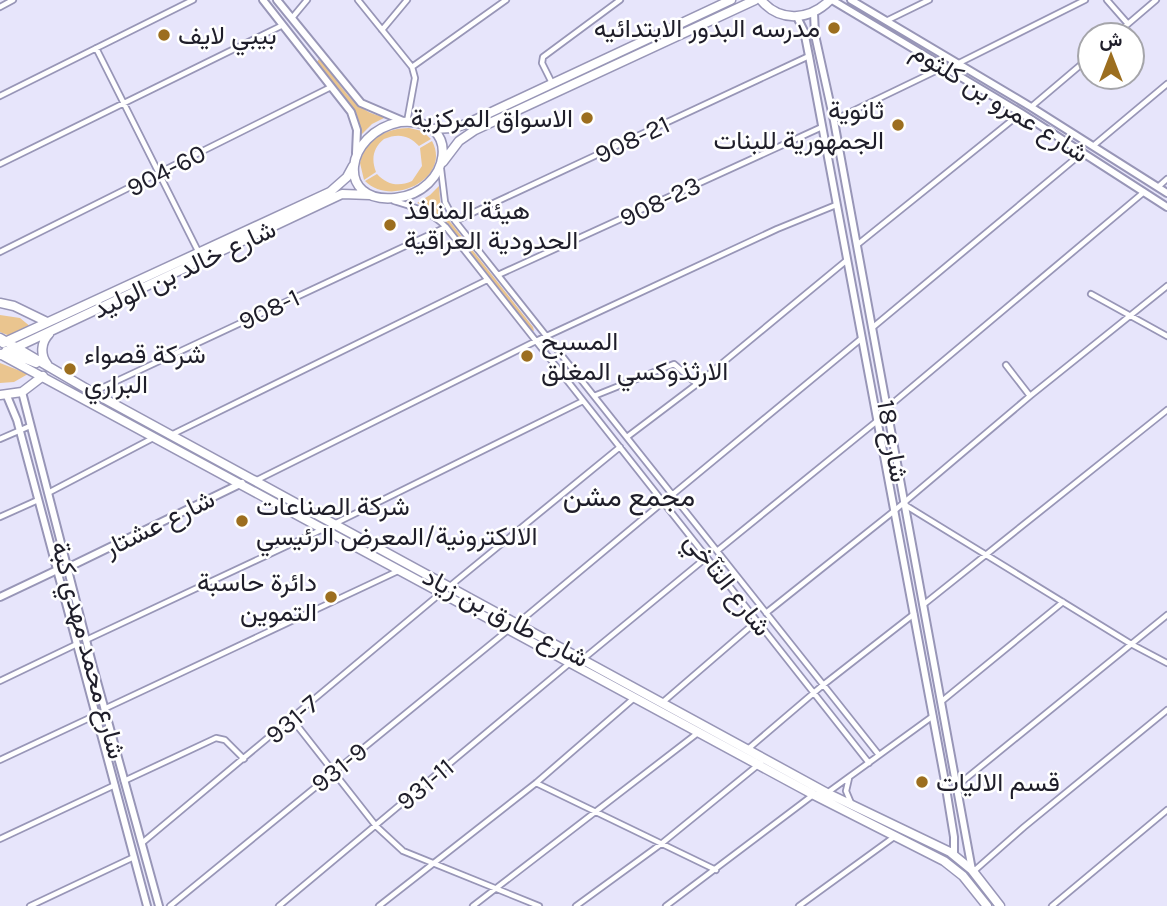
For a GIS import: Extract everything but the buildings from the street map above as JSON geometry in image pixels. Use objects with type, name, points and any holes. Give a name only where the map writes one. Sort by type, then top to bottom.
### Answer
[{"type":"main road","points":[[431,129],[453,128],[466,124],[732,0]]},
{"type":"main road","points":[[442,165],[444,151],[441,141],[431,129],[421,124],[406,122],[388,125],[373,133],[361,144],[353,166],[358,184],[370,194],[386,199],[403,197],[419,191],[432,181],[459,141],[475,130],[758,0],[774,11],[797,17],[814,13],[831,0]]},
{"type":"main road","name":"شارع خالد بن الوليد","points":[[3,348],[47,322],[330,192],[347,177],[353,166]]},
{"type":"main road","name":"شارع خالد بن الوليد","points":[[3,348],[52,331],[342,194],[370,194]]},
{"type":"main road","points":[[1,302],[47,322]]},
{"type":"main road","points":[[49,366],[44,361],[43,348],[46,337],[52,331]]},
{"type":"main road","name":"شارع طارق بن زياد","points":[[3,348],[49,366],[92,393],[335,524],[510,629],[950,865],[987,906]]},
{"type":"main road","name":"شارع طارق بن زياد","points":[[3,348],[43,376],[401,570],[518,623],[827,793],[945,849],[973,871],[1000,906]]},
{"type":"main road","points":[[4,395],[22,392],[43,376]]},
{"type":"main road","points":[[945,849],[955,843]]},
{"type":"street","points":[[0,7],[13,0]]},
{"type":"street","points":[[0,96],[193,0]]},
{"type":"street","points":[[263,0],[355,121],[356,153]]},
{"type":"street","points":[[277,0],[361,103],[406,122],[415,74],[358,0]]},
{"type":"street","points":[[292,18],[307,0]]},
{"type":"street","points":[[382,30],[407,0]]},
{"type":"street","points":[[412,67],[506,0]]},
{"type":"street","points":[[552,83],[542,63],[543,57],[620,0]]},
{"type":"street","name":"شارع عمرو بن كلثوم","points":[[831,0],[1021,113],[1167,207]]},
{"type":"street","name":"شارع عمرو بن كلثوم","points":[[851,0],[959,63],[1167,193]]},
{"type":"street","points":[[886,21],[929,0]]},
{"type":"street","points":[[834,121],[1086,0]]},
{"type":"street","points":[[1107,0],[1125,21]]},
{"type":"street","points":[[1132,21],[1156,0]]},
{"type":"street","name":"شارع 18","points":[[814,13],[815,35],[834,121],[973,871]]},
{"type":"street","name":"شارع 18","points":[[797,17],[804,31],[809,56],[914,614],[943,769],[955,843],[954,855]]},
{"type":"street","points":[[0,164],[283,25]]},
{"type":"street","points":[[303,51],[313,44]]},
{"type":"street","points":[[96,48],[199,253]]},
{"type":"street","name":"908-21","points":[[455,221],[809,56]]},
{"type":"street","points":[[1031,107],[1076,69]]},
{"type":"street","points":[[1093,146],[1167,84]]},
{"type":"street","name":"904-60","points":[[0,253],[331,86]]},
{"type":"street","points":[[856,246],[1021,113]]},
{"type":"street","name":"908-23","points":[[498,275],[822,127]]},
{"type":"street","points":[[672,495],[862,338],[873,332],[1082,153]]},
{"type":"street","name":"شارع التآخي","points":[[442,165],[445,202],[455,221],[879,755]]},
{"type":"street","points":[[1157,187],[1167,179]]},
{"type":"street","points":[[887,408],[1144,192]]},
{"type":"street","name":"شارع التآخي","points":[[386,199],[426,211],[446,227],[869,762]]},
{"type":"street","points":[[256,481],[546,336],[776,229],[848,200]]},
{"type":"street","name":"908-1","points":[[92,393],[446,227]]},
{"type":"street","points":[[627,438],[847,260]]},
{"type":"street","points":[[171,435],[488,280]]},
{"type":"street","points":[[766,613],[1167,286]]},
{"type":"street","points":[[1091,294],[1167,336]]},
{"type":"street","points":[[594,396],[674,364],[697,384]]},
{"type":"street","points":[[1006,365],[1030,396]]},
{"type":"street","name":"شارع محمد مهدي كبة","points":[[22,392],[44,484],[159,906]]},
{"type":"street","name":"شارع محمد مهدي كبة","points":[[4,395],[20,430],[147,906]]},
{"type":"street","points":[[335,524],[583,401]]},
{"type":"street","points":[[923,605],[1167,410]]},
{"type":"street","points":[[717,551],[877,421]]},
{"type":"street","points":[[0,439],[30,426]]},
{"type":"street","points":[[47,493],[156,437]]},
{"type":"street","name":"931-7","points":[[141,843],[620,447]]},
{"type":"street","name":"شارع عشتار","points":[[0,597],[57,570],[67,568],[242,483]]},
{"type":"street","points":[[34,487],[44,484]]},
{"type":"street","points":[[0,517],[38,500]]},
{"type":"street","points":[[518,623],[663,502]]},
{"type":"street","points":[[904,503],[1167,663]]},
{"type":"street","points":[[685,530],[694,522]]},
{"type":"street","points":[[86,640],[325,528]]},
{"type":"street","points":[[583,659],[707,557]]},
{"type":"street","points":[[104,709],[401,570]]},
{"type":"street","points":[[942,701],[1063,602]]},
{"type":"street","points":[[747,749],[914,614]]},
{"type":"street","points":[[958,785],[1167,615]]},
{"type":"street","points":[[662,703],[757,620]]},
{"type":"street","name":"931-9","points":[[170,906],[510,629]]},
{"type":"street","points":[[0,681],[77,645]]},
{"type":"street","name":"931-11","points":[[279,906],[571,662]]},
{"type":"street","points":[[83,670],[93,667]]},
{"type":"street","points":[[379,906],[536,783],[635,697]]},
{"type":"street","points":[[973,871],[1167,710]]},
{"type":"street","points":[[0,760],[96,715]]},
{"type":"street","points":[[827,793],[933,716]]},
{"type":"street","points":[[292,719],[376,826],[403,851],[539,906]]},
{"type":"street","points":[[472,906],[699,732]]},
{"type":"street","points":[[124,781],[216,738],[225,740],[244,759]]},
{"type":"street","points":[[576,906],[662,844],[758,764]]},
{"type":"street","points":[[943,769],[954,767]]},
{"type":"street","points":[[850,777],[846,788],[847,795],[857,808]]},
{"type":"street","points":[[536,783],[716,870]]},
{"type":"street","points":[[0,839],[115,785]]},
{"type":"street","points":[[666,906],[814,794]]},
{"type":"street","points":[[1052,906],[1167,810]]},
{"type":"street","points":[[799,906],[894,837],[900,828]]},
{"type":"street","points":[[30,906],[134,857]]},
{"type":"street","points":[[139,877],[150,877]]},
{"type":"shaded area","points":[[319,59],[356,103],[374,114],[386,117],[372,124],[361,135],[356,113],[317,62]]},
{"type":"shaded area","points":[[409,128],[422,131],[431,139],[419,146],[403,136],[384,139],[374,154],[376,172],[364,180],[360,163],[372,142],[392,130]]},
{"type":"shaded area","points":[[432,141],[436,154],[434,167],[427,177],[416,185],[390,191],[376,189],[365,181],[377,174],[393,184],[412,181],[422,166],[420,148]]},
{"type":"shaded area","points":[[439,186],[444,214],[534,331],[441,218],[431,208],[417,203]]},
{"type":"shaded area","points":[[0,315],[20,318],[31,327],[10,336],[0,332]]},
{"type":"shaded area","points":[[0,363],[28,374],[14,382],[0,383]]},
{"type":"place","name":"مدرسه البدور الابتدائيه","points":[[834,28]]},
{"type":"place","name":"بيبي لايف","points":[[164,35]]},
{"type":"place","name":"الاسواق المركزية","points":[[587,118]]},
{"type":"place","name":"ثانوية الجمهورية للبنات","points":[[898,125]]},
{"type":"place","name":"هيئة المنافذ الحدودية العراقية","points":[[390,225]]},
{"type":"place","name":"المسبح الارثذوكسي المغلق","points":[[527,356]]},
{"type":"place","name":"شركة قصواء البراري","points":[[70,369]]},
{"type":"place","name":"شركة الصناعات الالكترونية/المعرض الرئيسي","points":[[242,521]]},
{"type":"place","name":"دائرة حاسبة التموين","points":[[331,597]]},
{"type":"place","name":"قسم الاليات","points":[[922,782]]},
{"type":"district","name":"مجمع مشن","points":[[629,496]]}]
